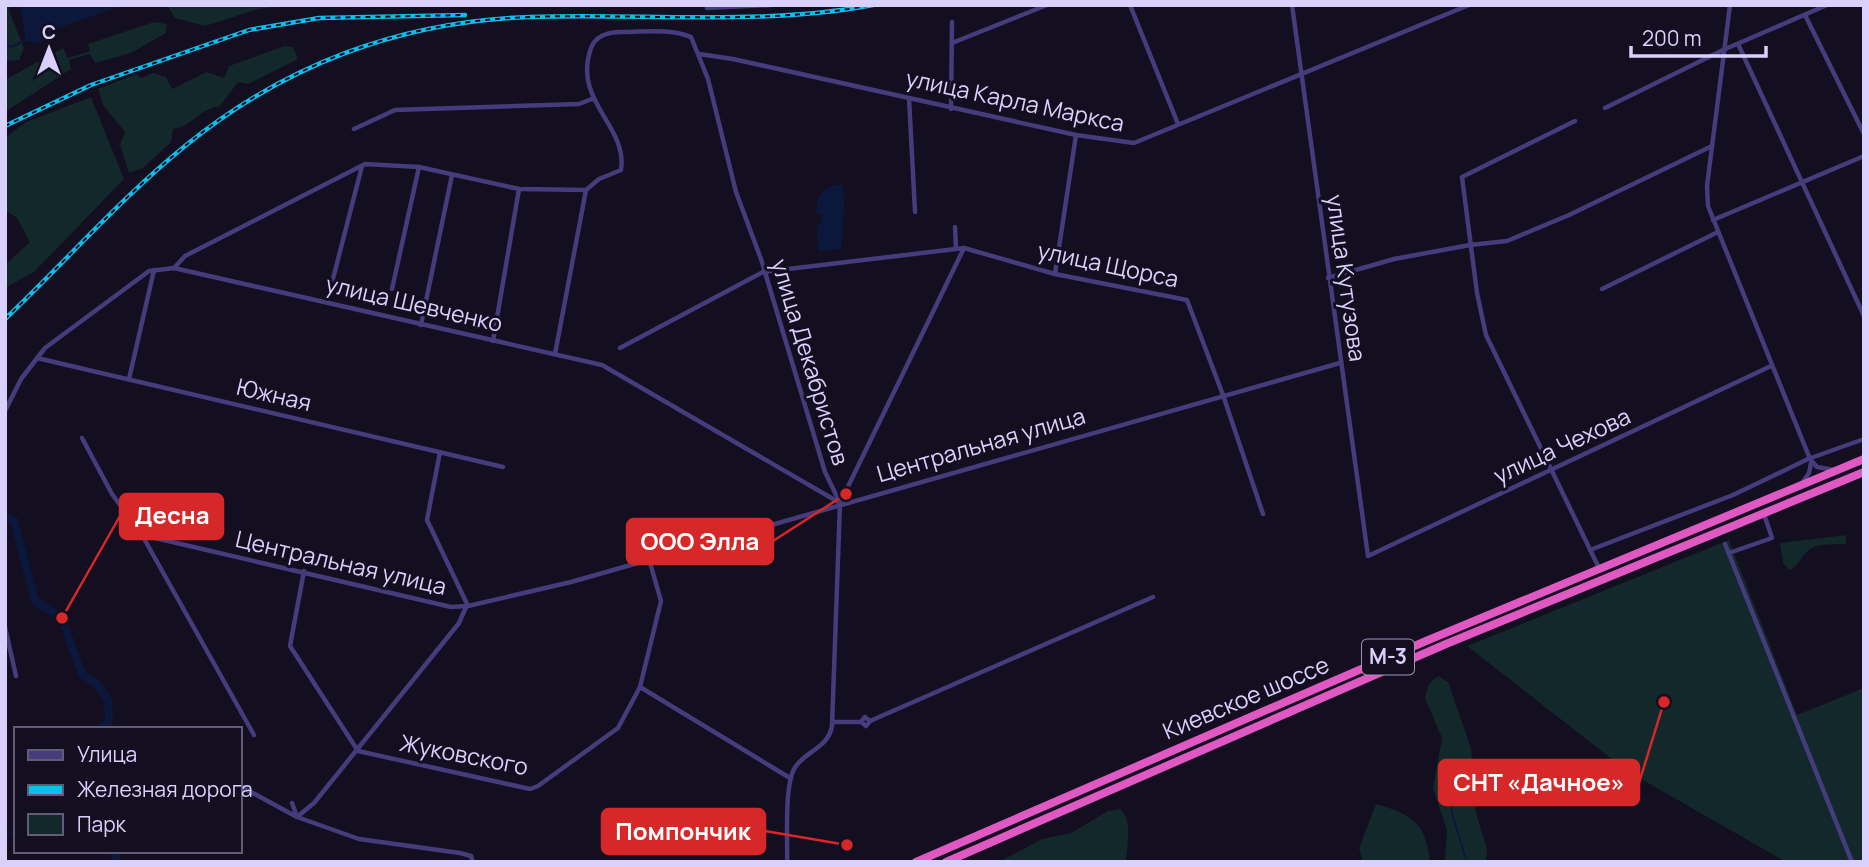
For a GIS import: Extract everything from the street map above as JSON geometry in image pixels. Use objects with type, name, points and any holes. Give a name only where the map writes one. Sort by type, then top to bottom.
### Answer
[{"type":"highway","name":"Киевское шоссе","points":[[916,862],[1599,569],[1864,459]]},
{"type":"highway","name":"Киевское шоссе","points":[[946,862],[1446,644],[1864,472]]},
{"type":"street","points":[[707,5],[708,8],[771,5]]},
{"type":"street","points":[[952,43],[1047,5]]},
{"type":"street","points":[[1130,5],[1178,125]]},
{"type":"street","name":"улица Кутузова","points":[[1292,5],[1368,556]]},
{"type":"street","name":"улица Карла Маркса","points":[[699,54],[1076,135],[1134,143],[1469,5]]},
{"type":"street","points":[[1731,5],[1707,186],[1713,220],[1810,459],[1810,474],[1790,491]]},
{"type":"street","points":[[1605,108],[1723,50],[1827,5]]},
{"type":"street","points":[[1805,15],[1864,134]]},
{"type":"street","points":[[951,109],[952,22]]},
{"type":"street","name":"улица Декабристов","points":[[592,99],[586,83],[586,63],[593,43],[600,36],[612,32],[679,32],[691,37],[708,79],[736,192],[825,472],[840,503],[832,722]]},
{"type":"street","points":[[1738,44],[1800,183],[1864,316]]},
{"type":"street","points":[[909,98],[915,212]]},
{"type":"street","points":[[174,268],[185,256],[362,165],[419,167],[519,189],[586,190],[599,180],[621,170],[622,164],[614,138],[592,99],[579,104],[395,110],[354,129]]},
{"type":"street","points":[[1575,121],[1462,177],[1486,335],[1599,569]]},
{"type":"street","points":[[1055,274],[1076,135]]},
{"type":"street","points":[[1328,278],[1394,259],[1471,244],[1507,241],[1569,215],[1713,146]]},
{"type":"street","points":[[1713,220],[1864,156]]},
{"type":"street","points":[[327,302],[362,165]]},
{"type":"street","points":[[392,289],[419,167]]},
{"type":"street","points":[[421,325],[452,175]]},
{"type":"street","points":[[493,341],[519,189]]},
{"type":"street","points":[[555,354],[586,190]]},
{"type":"street","points":[[956,227],[956,249]]},
{"type":"street","points":[[1602,289],[1718,232]]},
{"type":"street","points":[[620,348],[763,272],[964,248]]},
{"type":"street","points":[[840,503],[964,248]]},
{"type":"street","name":"улица Щорса","points":[[964,248],[1055,274],[1187,300],[1223,395],[1263,514]]},
{"type":"street","name":"улица Шевченко","points":[[5,411],[21,379],[37,358],[86,317],[154,270],[174,268],[602,365],[840,503]]},
{"type":"street","points":[[129,379],[154,270]]},
{"type":"street","name":"Южная","points":[[37,358],[503,467]]},
{"type":"street","name":"Центральная улица","points":[[142,535],[304,571],[419,601],[467,607],[649,559],[1340,363]]},
{"type":"street","name":"улица Чехова","points":[[1368,556],[1771,366]]},
{"type":"street","points":[[82,438],[112,494],[142,535],[254,735]]},
{"type":"street","points":[[1590,550],[1733,495],[1810,459],[1864,439]]},
{"type":"street","points":[[297,817],[314,803],[358,751],[388,708],[460,623],[467,607],[426,520],[440,452]]},
{"type":"street","points":[[1810,459],[1822,468],[1841,469]]},
{"type":"street","points":[[1729,553],[1772,537],[1764,514]]},
{"type":"street","points":[[1725,544],[1852,862]]},
{"type":"street","name":"Жуковского","points":[[358,751],[530,789],[538,786],[618,729],[640,687],[661,601],[649,559]]},
{"type":"street","points":[[304,571],[290,646],[358,751]]},
{"type":"street","points":[[787,862],[790,778],[798,763],[828,739],[832,722],[860,722],[866,726],[870,721],[1153,597]]},
{"type":"street","points":[[5,627],[16,676]]},
{"type":"street","points":[[640,687],[790,778]]},
{"type":"street","points":[[242,787],[297,817],[359,839],[460,853],[471,856],[473,862]]},
{"type":"street","points":[[292,803],[297,817]]},
{"type":"green space","points":[[5,5],[10,5],[9,11],[24,48],[19,60],[5,61]]},
{"type":"green space","points":[[167,5],[290,5],[258,9],[205,26],[175,18]]},
{"type":"green space","points":[[154,22],[167,24],[166,33],[131,53],[95,63],[90,54],[69,60],[71,69],[5,112],[5,80],[63,48],[68,58],[90,51],[88,44]]},
{"type":"green space","points":[[284,46],[293,47],[298,59],[248,84],[238,82],[220,106],[205,111],[186,125],[173,129],[171,142],[143,168],[129,173],[120,145],[125,132],[103,105],[98,89],[136,74],[142,78],[153,73],[166,77],[172,89],[207,72],[224,78],[229,66]]},
{"type":"green space","points":[[91,97],[124,179],[34,272],[5,288],[5,265],[30,242],[17,218],[5,210],[5,138],[26,122]]},
{"type":"green space","points":[[1846,535],[1846,544],[1814,547],[1789,570],[1783,563],[1780,543]]},
{"type":"green space","points":[[1729,540],[1797,715],[1864,688],[1864,862],[1786,862],[1627,771],[1467,646]]},
{"type":"green space","points":[[1438,676],[1448,682],[1471,748],[1476,813],[1487,849],[1486,862],[1445,860],[1447,830],[1433,788],[1442,738],[1425,698],[1429,684]]},
{"type":"green space","points":[[1376,804],[1408,816],[1415,822],[1425,838],[1430,862],[1363,862],[1359,848]]},
{"type":"green space","points":[[1120,809],[1128,826],[1126,862],[999,862],[1042,839],[1071,833],[1108,811]]},
{"type":"water","points":[[20,5],[123,5],[59,28],[39,44],[26,40]]},
{"type":"water","points":[[842,184],[844,205],[841,249],[818,251],[817,225],[821,224],[821,214],[816,214],[818,197],[831,186]]},
{"type":"waterway","points":[[5,43],[11,47],[26,40]]},
{"type":"waterway","points":[[5,517],[14,520],[35,601],[62,618],[82,675],[97,684],[108,700],[109,721],[102,727]]},
{"type":"waterway","points":[[1446,768],[1452,814],[1467,862]]},
{"type":"waterway","points":[[5,840],[14,829]]},
{"type":"waterway","points":[[115,853],[117,862]]},
{"type":"railway","points":[[5,319],[116,209],[185,146],[223,117],[263,92],[346,53],[390,38],[482,20],[573,16],[745,17],[873,5]]},
{"type":"railway","points":[[5,126],[91,85],[249,30],[319,18],[465,15]]},
{"type":"place","name":"ООО Элла","points":[[846,494]]},
{"type":"place","name":"Десна","points":[[62,618]]},
{"type":"place","name":"СНТ «Дачное»","points":[[1664,702]]},
{"type":"place","name":"Помпончик","points":[[847,845]]}]
